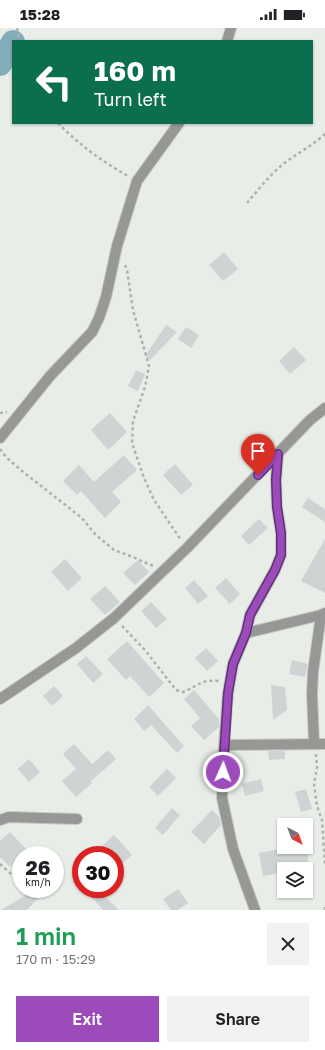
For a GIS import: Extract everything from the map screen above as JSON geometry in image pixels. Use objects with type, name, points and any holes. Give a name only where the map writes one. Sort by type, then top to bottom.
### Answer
[{"type":"street","points":[[227,40],[231,28]]},
{"type":"street","points":[[0,438],[50,376],[92,332],[99,318],[106,297],[117,246],[137,181],[178,124]]},
{"type":"street","points":[[0,699],[76,648],[114,618],[187,548],[310,420],[325,408]]},
{"type":"street","points":[[255,910],[234,855],[222,798],[224,745],[228,693],[233,664],[246,633],[250,615],[275,570],[281,555],[281,533],[277,507],[276,480],[278,454]]},
{"type":"street","points":[[224,745],[318,744],[312,694],[313,672],[323,614],[246,633]]},
{"type":"street","points":[[0,820],[9,817],[76,819]]},
{"type":"path","points":[[16,28],[20,40]]},
{"type":"path","points":[[59,124],[85,148],[112,167],[137,181]]},
{"type":"path","points":[[247,204],[264,182],[283,165],[318,141],[325,134]]},
{"type":"path","points":[[124,264],[127,270],[133,310],[149,366],[145,387],[133,421],[132,443],[144,478],[154,500],[187,548]]},
{"type":"path","points":[[0,449],[12,462],[82,518],[95,534],[114,550],[133,556],[164,571]]},
{"type":"path","points":[[114,618],[145,650],[176,690],[183,692],[200,682],[230,682]]},
{"type":"path","points":[[318,744],[317,767],[314,784],[322,820],[325,864]]},
{"type":"path","points":[[0,864],[12,875]]},
{"type":"path","points":[[325,905],[325,910]]},
{"type":"building","points":[[224,252],[238,269],[223,281],[209,265]]},
{"type":"building","points":[[166,325],[177,332],[150,360],[145,356]]},
{"type":"building","points":[[186,327],[199,335],[191,348],[178,339]]},
{"type":"building","points":[[294,347],[306,360],[290,374],[279,361]]},
{"type":"building","points":[[136,370],[145,374],[138,391],[128,386]]},
{"type":"building","points":[[110,413],[127,432],[108,450],[91,430]]},
{"type":"building","points":[[124,455],[137,470],[112,492],[121,502],[105,518],[81,491],[77,495],[63,481],[79,465],[94,482]]},
{"type":"building","points":[[175,464],[193,485],[181,495],[163,475]]},
{"type":"building","points":[[308,498],[325,509],[325,522],[302,507]]},
{"type":"building","points":[[259,519],[268,528],[249,545],[241,536]]},
{"type":"building","points":[[325,539],[325,593],[301,581]]},
{"type":"building","points":[[65,559],[82,578],[68,591],[51,572]]},
{"type":"building","points":[[138,560],[149,572],[135,585],[123,573]]},
{"type":"building","points":[[226,578],[240,594],[230,604],[215,588]]},
{"type":"building","points":[[194,580],[208,596],[198,604],[185,588]]},
{"type":"building","points":[[105,586],[120,602],[105,615],[90,599]]},
{"type":"building","points":[[151,602],[167,619],[156,628],[141,611]]},
{"type":"building","points":[[127,641],[164,683],[149,697],[130,676],[126,680],[107,659]]},
{"type":"building","points":[[206,648],[218,661],[207,671],[195,658]]},
{"type":"building","points":[[86,656],[103,674],[93,683],[77,664]]},
{"type":"building","points":[[292,660],[308,664],[305,677],[289,674]]},
{"type":"building","points":[[271,685],[285,687],[287,710],[273,720]]},
{"type":"building","points":[[54,686],[63,696],[52,706],[43,696]]},
{"type":"building","points":[[194,690],[219,719],[219,727],[204,740],[191,726],[200,718],[184,699]]},
{"type":"building","points":[[148,705],[184,746],[177,753],[151,725],[144,731],[134,719]]},
{"type":"building","points":[[74,744],[92,764],[108,750],[116,759],[91,781],[92,783],[76,797],[62,781],[76,769],[63,754]]},
{"type":"building","points":[[268,751],[285,751],[285,759],[269,760]]},
{"type":"building","points":[[29,759],[40,772],[29,782],[18,769]]},
{"type":"building","points":[[167,769],[176,778],[158,796],[149,787]]},
{"type":"building","points":[[261,779],[264,791],[245,796],[242,784]]},
{"type":"building","points":[[306,789],[312,809],[301,812],[295,792]]},
{"type":"building","points":[[172,808],[180,815],[163,835],[155,828]]},
{"type":"building","points":[[212,810],[219,817],[221,825],[204,844],[191,832]]},
{"type":"building","points":[[10,832],[23,846],[12,846],[12,865],[10,867],[0,857],[0,841]]},
{"type":"building","points":[[114,835],[124,846],[102,846]]},
{"type":"building","points":[[124,846],[132,855],[124,862]]},
{"type":"building","points":[[277,850],[277,854],[308,854],[308,862],[277,862],[277,874],[263,876],[259,853]]},
{"type":"building","points":[[178,889],[188,903],[178,910],[171,910],[163,899]]},
{"type":"building","points":[[21,898],[38,898],[27,910],[1,910]]},
{"type":"building","points":[[93,898],[106,898],[119,910],[103,910]]},
{"type":"waterway","points":[[0,64],[12,44]]},
{"type":"route","points":[[223,772],[228,693],[233,664],[246,633],[250,615],[275,570],[281,555],[281,533],[277,507],[276,480],[278,454],[258,475]]}]
